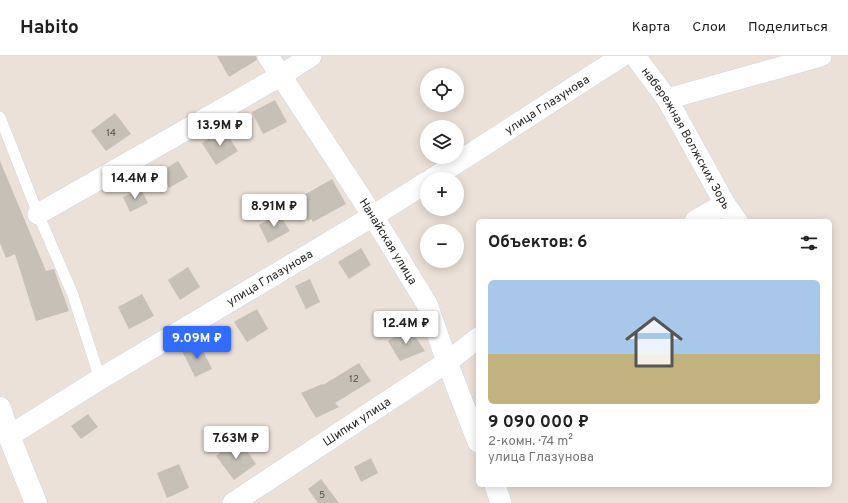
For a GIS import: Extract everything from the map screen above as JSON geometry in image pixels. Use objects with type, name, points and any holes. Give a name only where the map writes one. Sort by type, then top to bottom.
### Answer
[{"type":"street","name":"Нанайская улица","points":[[268,56],[374,216],[427,304],[447,362],[476,437]]},
{"type":"street","points":[[38,214],[282,76],[311,56]]},
{"type":"street","name":"улица Глазунова","points":[[443,172],[622,56]]},
{"type":"street","name":"набережная Волжских Зорь","points":[[635,56],[667,99],[725,204],[736,219]]},
{"type":"street","points":[[667,99],[821,56]]},
{"type":"street","name":"улица Глазунова","points":[[10,436],[100,379],[374,216],[420,186]]},
{"type":"street","points":[[699,219],[725,204]]},
{"type":"street","name":"Шипки улица","points":[[233,503],[447,362],[476,340]]},
{"type":"street","points":[[0,408],[36,503]]},
{"type":"street","points":[[495,487],[502,503]]},
{"type":"lane","points":[[0,117],[38,214],[73,295],[100,379]]},
{"type":"building","points":[[217,56],[256,56],[257,60],[229,77]]},
{"type":"building","points":[[275,100],[287,122],[263,134],[252,112]]},
{"type":"building","points":[[115,113],[131,134],[106,151],[91,131]]},
{"type":"building","points":[[223,129],[238,151],[216,165],[202,143]]},
{"type":"building","points":[[0,161],[46,271],[54,269],[69,311],[36,321],[15,254],[6,258],[0,243]]},
{"type":"building","points":[[178,161],[188,177],[169,188],[160,172]]},
{"type":"building","points":[[332,179],[346,204],[313,222],[311,219],[308,221],[299,204],[302,202],[299,198]]},
{"type":"building","points":[[141,189],[148,203],[130,212],[123,197]]},
{"type":"building","points":[[279,214],[290,231],[268,243],[259,225]]},
{"type":"building","points":[[361,248],[371,265],[349,279],[338,262]]},
{"type":"building","points":[[188,267],[200,287],[180,300],[168,280]]},
{"type":"building","points":[[310,279],[320,302],[306,309],[295,286]]},
{"type":"building","points":[[142,294],[154,316],[129,329],[118,307]]},
{"type":"building","points":[[257,309],[268,329],[247,342],[234,322]]},
{"type":"building","points":[[410,329],[425,351],[400,361],[388,341]]},
{"type":"building","points":[[199,343],[212,369],[195,377],[182,351]]},
{"type":"building","points":[[359,363],[371,381],[335,403],[339,407],[316,418],[301,393],[322,384],[323,385]]},
{"type":"building","points":[[88,414],[98,427],[81,439],[71,426]]},
{"type":"building","points":[[239,439],[256,464],[234,480],[216,456]]},
{"type":"building","points":[[371,458],[378,473],[361,482],[354,467]]},
{"type":"building","points":[[179,464],[189,488],[167,498],[157,473]]},
{"type":"building","points":[[321,479],[339,503],[318,503],[308,489]]}]
